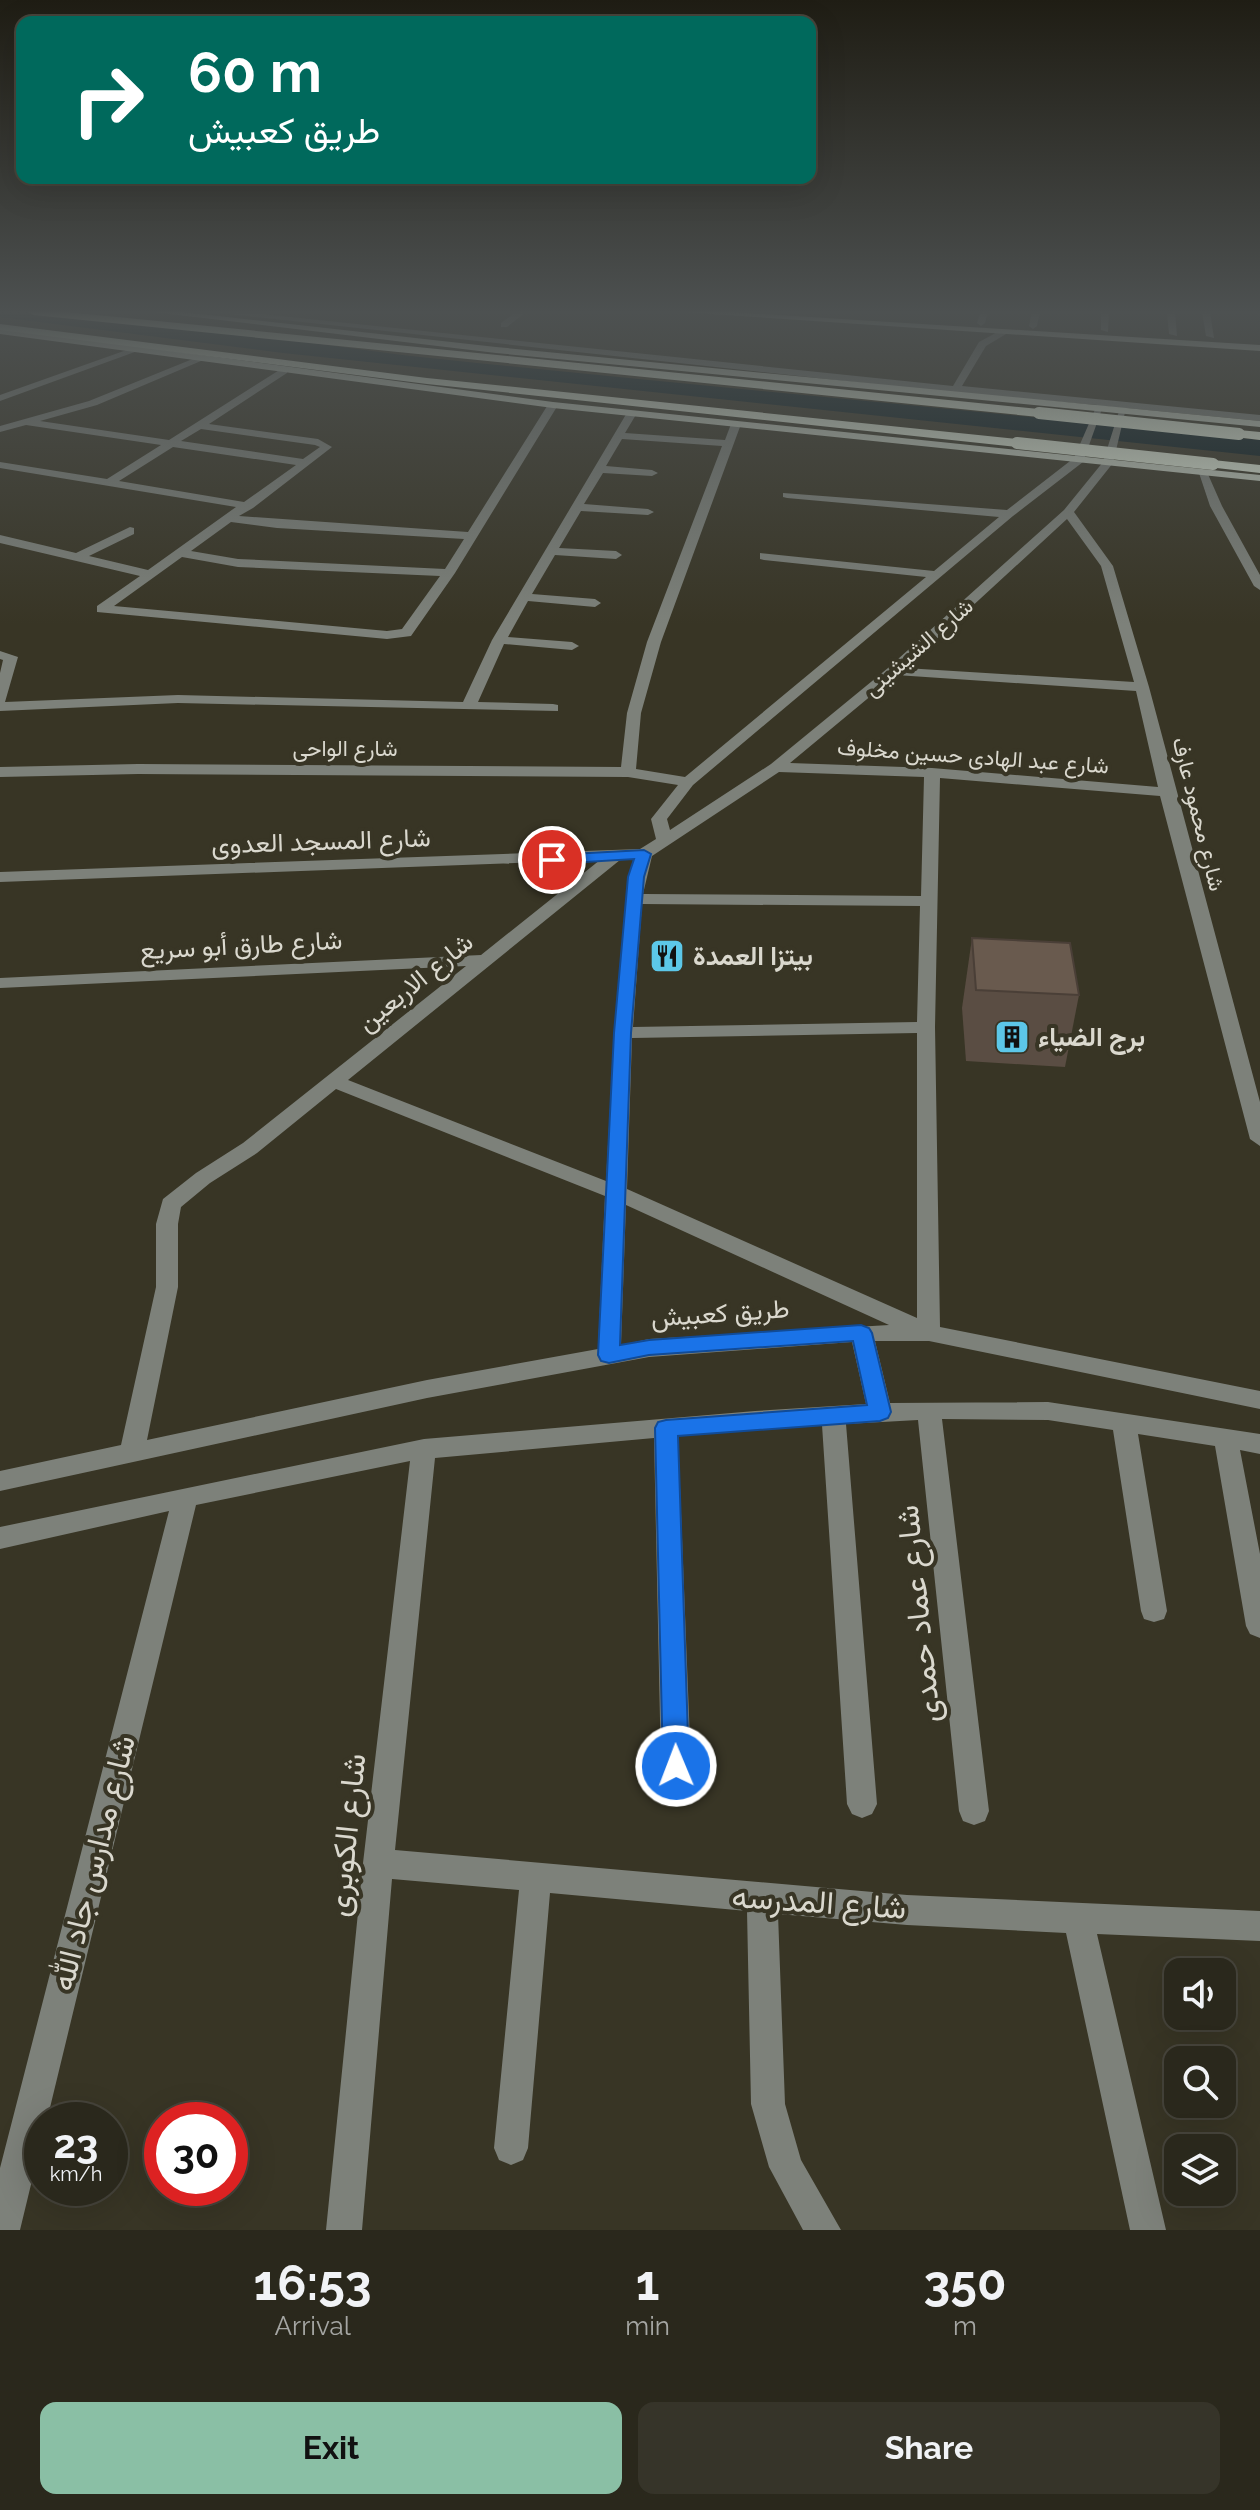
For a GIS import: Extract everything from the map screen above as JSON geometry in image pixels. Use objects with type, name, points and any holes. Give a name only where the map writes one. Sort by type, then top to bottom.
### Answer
[{"type":"highway","points":[[751,416],[1260,469]]},
{"type":"highway","points":[[1063,416],[1260,436]]},
{"type":"main road","points":[[661,416],[1260,478]]},
{"type":"main road","points":[[1168,416],[1260,424]]},
{"type":"street","points":[[0,429],[48,416]]},
{"type":"street","points":[[109,483],[211,416]]},
{"type":"street","points":[[197,425],[326,444],[327,447],[102,609],[387,635],[411,631],[546,416]]},
{"type":"street","points":[[469,705],[499,640],[630,416]]},
{"type":"street","points":[[1080,457],[1096,416]]},
{"type":"street","name":"شارع الشيشينى","points":[[644,854],[776,767],[893,671],[1068,512],[1109,460],[1120,416]]},
{"type":"street","points":[[1239,416],[1260,418]]},
{"type":"street","points":[[27,422],[307,463]]},
{"type":"street","points":[[628,772],[634,713],[654,642],[736,424]]},
{"type":"street","points":[[618,436],[728,443]]},
{"type":"street","name":"شارع الشيشينى","points":[[665,843],[659,819],[688,782],[1080,457]]},
{"type":"street","points":[[0,465],[249,506]]},
{"type":"street","points":[[599,469],[652,473]]},
{"type":"street","points":[[1064,471],[1098,475]]},
{"type":"street","points":[[1202,472],[1216,506],[1260,586]]},
{"type":"street","points":[[787,495],[1009,514]]},
{"type":"street","points":[[577,507],[648,512]]},
{"type":"street","name":"شارع محمود عارف","points":[[1068,512],[1107,566],[1142,687],[1260,1139]]},
{"type":"street","points":[[231,518],[277,524],[471,536]]},
{"type":"street","points":[[78,557],[130,531]]},
{"type":"street","points":[[0,539],[153,575]]},
{"type":"street","points":[[551,551],[616,555]]},
{"type":"street","points":[[182,553],[238,563],[449,573]]},
{"type":"street","points":[[764,556],[939,575]]},
{"type":"street","points":[[525,597],[595,603]]},
{"type":"street","points":[[499,640],[572,646]]},
{"type":"street","points":[[0,700],[5,655]]},
{"type":"street","points":[[893,671],[1142,687]]},
{"type":"street","name":"شارع الواحى","points":[[0,707],[160,699],[553,708]]},
{"type":"street","name":"شارع عبد الهادى حسين مخلوف","points":[[776,767],[932,773],[1167,792]]},
{"type":"street","name":"شارع الواحى","points":[[0,772],[154,769],[628,772],[688,782]]},
{"type":"street","points":[[333,1081],[617,1193],[929,1333],[926,1027],[932,773]]},
{"type":"street","points":[[609,1355],[623,1033],[636,877],[644,854]]},
{"type":"street","name":"شارع المسجد العدوى","points":[[0,877],[613,858],[644,854]]},
{"type":"street","name":"شارع الاربعين","points":[[132,1451],[167,1287],[167,1224],[171,1204],[203,1178],[250,1148],[613,858]]},
{"type":"street","points":[[634,899],[928,901]]},
{"type":"street","name":"شارع طارق أبو سريع","points":[[0,983],[485,960]]},
{"type":"street","points":[[623,1033],[926,1027]]},
{"type":"street","points":[[861,1333],[880,1412]]},
{"type":"street","name":"طريق كعبيش","points":[[0,1481],[427,1389],[649,1348],[861,1333],[929,1333],[1260,1400]]},
{"type":"street","points":[[0,1538],[424,1449],[833,1415],[929,1410],[1048,1411],[1260,1444]]},
{"type":"street","name":"شارع عماد حمدى","points":[[929,1410],[974,1811]]},
{"type":"street","points":[[833,1415],[862,1804]]},
{"type":"street","points":[[1124,1423],[1154,1611]]},
{"type":"street","points":[[666,1428],[676,1766]]},
{"type":"street","points":[[1226,1439],[1260,1626]]},
{"type":"street","name":"شارع الكوبرى","points":[[344,2230],[378,1863],[424,1449]]},
{"type":"street","name":"شارع مدارس جاد الله","points":[[2,2230],[185,1497]]},
{"type":"street","name":"شارع المدرسه","points":[[378,1863],[762,1899],[1260,1926]]},
{"type":"street","points":[[511,2148],[536,1878]]},
{"type":"street","points":[[762,1899],[768,2104],[786,2167],[823,2230]]},
{"type":"street","points":[[1078,1918],[1148,2230]]},
{"type":"shaded area","points":[[881,416],[1017,416],[1260,440],[1260,456]]},
{"type":"building","points":[[972,938],[1070,943],[1079,995],[976,990]]},
{"type":"place","name":"بيتزا العمدة","points":[[667,956]]},
{"type":"place","name":"برج الضياء","points":[[1012,1037]]},
{"type":"route","points":[[552,860],[644,854],[636,877],[623,1033],[609,1355],[649,1348],[861,1333],[880,1412],[666,1428],[676,1766]]}]
